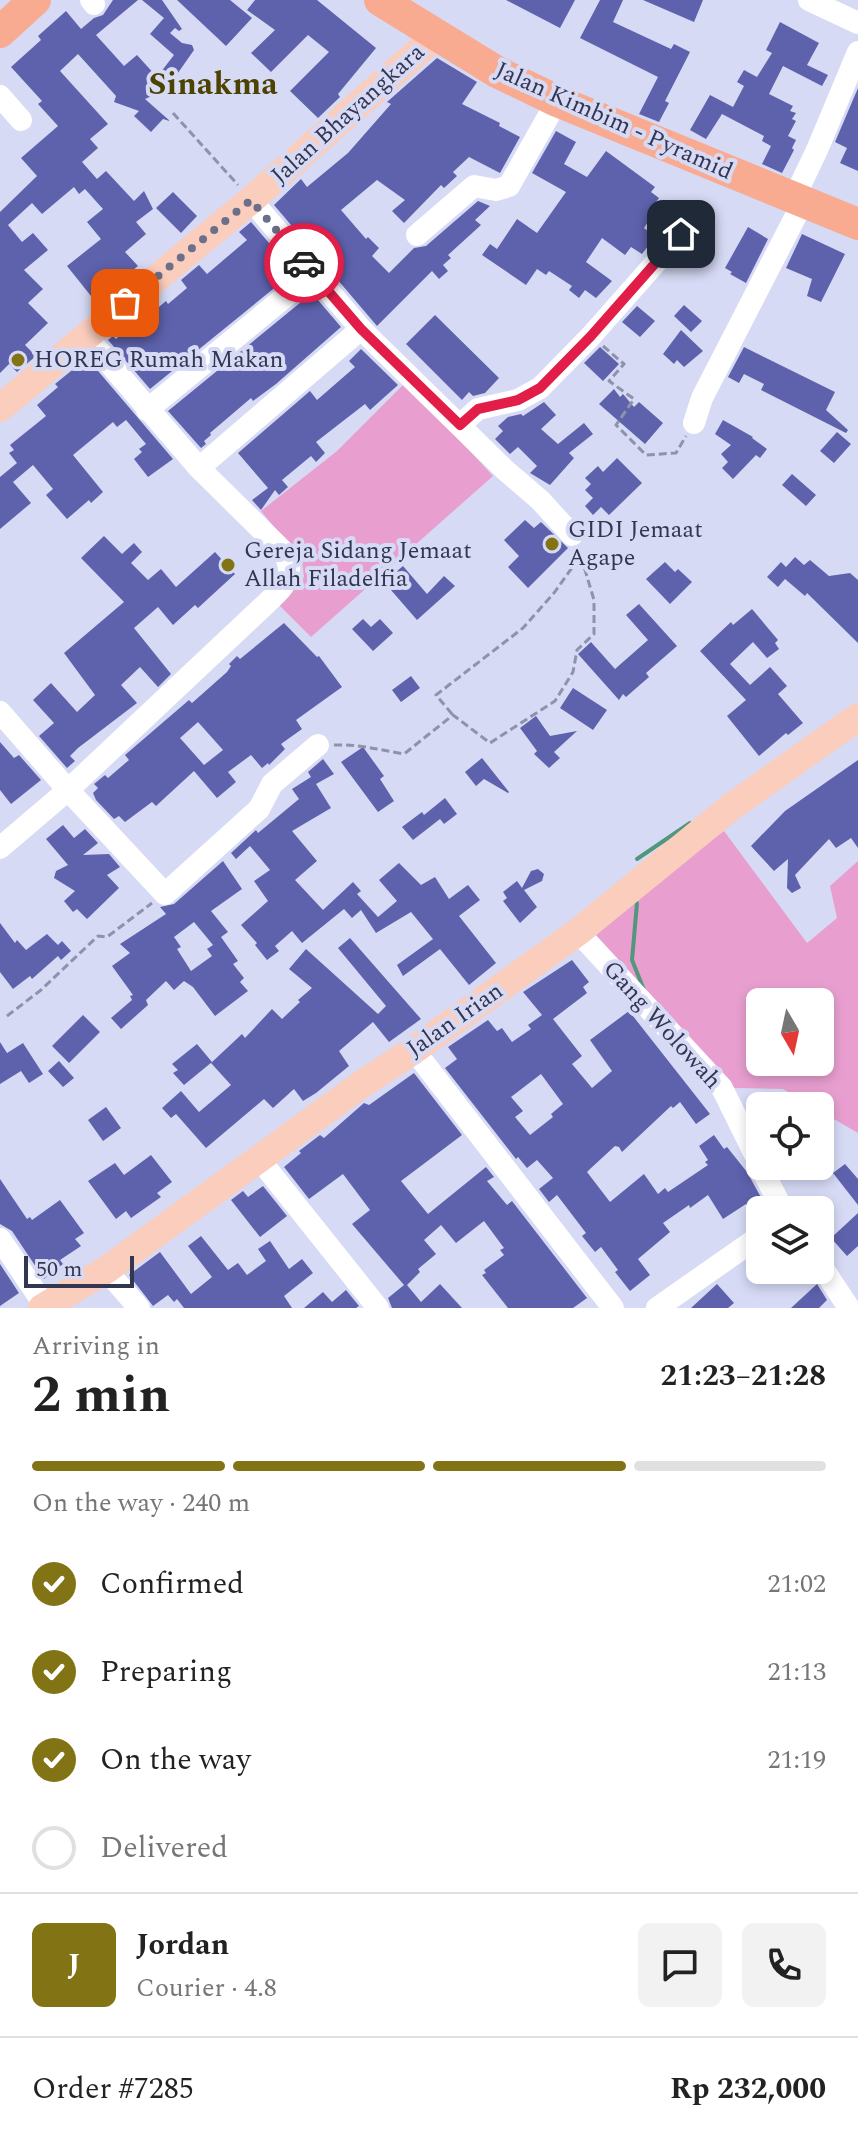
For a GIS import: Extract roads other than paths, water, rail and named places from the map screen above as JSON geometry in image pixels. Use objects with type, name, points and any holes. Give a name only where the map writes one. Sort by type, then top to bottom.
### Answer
[{"type":"highway","points":[[0,11],[12,0]]},
{"type":"highway","points":[[0,32],[35,0]]},
{"type":"highway","name":"Jalan Kimbim - Pyramid","points":[[380,0],[497,72],[557,101],[858,224]]},
{"type":"main road","name":"Jalan Bhayangkara","points":[[0,408],[251,200],[437,35]]},
{"type":"main road","name":"Jalan Irian","points":[[43,1307],[106,1270],[578,932],[731,807],[858,717]]},
{"type":"street","points":[[809,0],[858,23]]},
{"type":"street","points":[[694,423],[702,398],[798,200],[858,52]]},
{"type":"street","points":[[0,96],[21,120]]},
{"type":"street","points":[[417,235],[474,186],[496,190],[509,186],[557,101]]},
{"type":"street","points":[[251,200],[361,329],[504,469],[540,500],[577,545]]},
{"type":"street","points":[[460,425],[478,409],[518,400],[540,388],[591,336],[681,234]]},
{"type":"street","points":[[147,410],[313,274]]},
{"type":"street","points":[[199,468],[361,329]]},
{"type":"street","points":[[0,848],[68,790],[270,600],[289,576],[290,565],[284,552],[199,468],[85,335]]},
{"type":"street","points":[[0,712],[165,894],[259,809],[272,784],[318,745]]},
{"type":"street","name":"Gang Wolowah","points":[[578,932],[722,1088],[746,1137]]},
{"type":"street","points":[[414,1050],[613,1308]]},
{"type":"street","points":[[260,1160],[378,1308]]},
{"type":"street","points":[[0,1239],[43,1307]]},
{"type":"street","points":[[657,1308],[746,1246]]},
{"type":"street","points":[[106,1270],[139,1308]]},
{"type":"street","points":[[833,1284],[849,1308]]},
{"type":"waterway","points":[[637,859],[690,823]]},
{"type":"waterway","points":[[637,903],[632,960],[644,990]]},
{"type":"place","name":"HOREG Rumah Makan","points":[[18,360]]},
{"type":"place","name":"GIDI Jemaat Agape","points":[[552,544]]},
{"type":"place","name":"Gereja Sidang Jemaat Allah Filadelfia","points":[[228,565]]},
{"type":"district","name":"Sinakma","points":[[213,84]]}]
